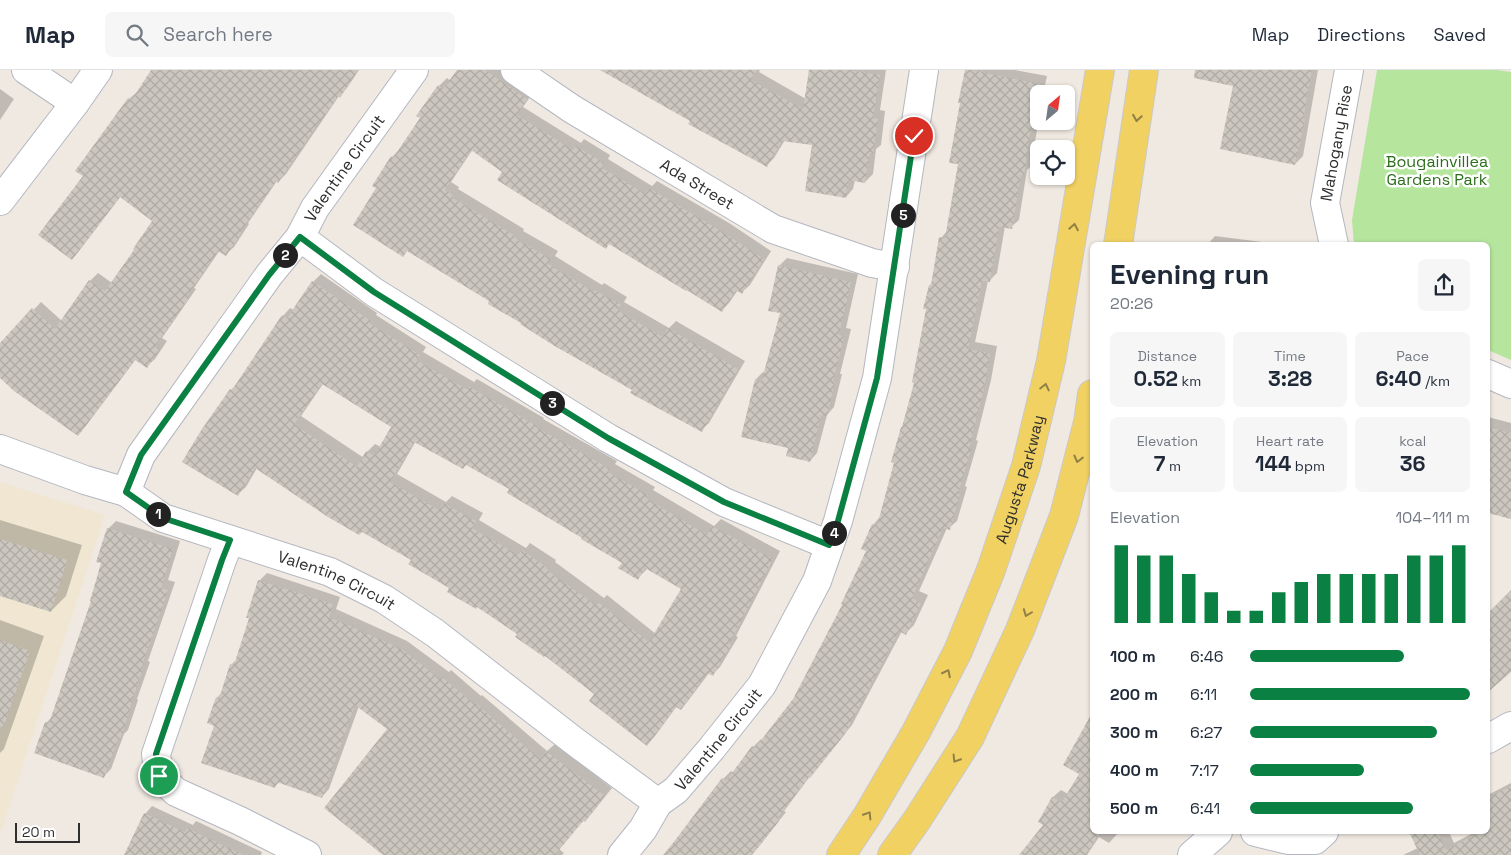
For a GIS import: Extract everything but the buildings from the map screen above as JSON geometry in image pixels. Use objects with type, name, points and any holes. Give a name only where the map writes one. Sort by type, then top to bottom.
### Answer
[{"type":"main road","name":"Augusta Parkway","points":[[841,855],[868,816],[916,732],[958,651],[991,570],[1023,474],[1051,361],[1100,70]]},
{"type":"main road","points":[[1118,242],[1144,70]]},
{"type":"main road","points":[[892,855],[917,820],[970,737],[1020,630],[1064,516],[1090,408]]},
{"type":"street","points":[[26,70],[75,104]]},
{"type":"street","points":[[0,202],[75,104],[98,70]]},
{"type":"street","name":"Valentine Circuit","points":[[126,492],[141,455],[269,275],[300,237],[315,208],[414,70]]},
{"type":"street","name":"Ada Street","points":[[515,70],[572,109],[774,229],[872,263],[895,267]]},
{"type":"street","name":"Valentine Circuit","points":[[0,449],[85,480],[126,492],[163,518],[330,572],[384,599],[435,633],[574,741],[658,803],[676,790],[762,685],[817,581],[838,521],[877,378],[924,70]]},
{"type":"street","name":"Mahogany Rise","points":[[1333,242],[1326,203],[1349,70]]},
{"type":"street","points":[[300,237],[374,292],[608,438],[724,502],[829,545]]},
{"type":"street","points":[[1490,375],[1511,384]]},
{"type":"street","points":[[230,540],[156,754],[159,776],[176,792],[240,821],[307,855]]},
{"type":"street","points":[[1490,738],[1511,726]]},
{"type":"street","points":[[622,855],[644,830],[658,803]]},
{"type":"street","points":[[1192,855],[1216,834]]},
{"type":"street","points":[[1263,834],[1288,840],[1315,840],[1322,834]]},
{"type":"shaded area","points":[[0,482],[105,515],[1,831],[0,831]]},
{"type":"green space","name":"Bougainvillea Gardens Park","points":[[1377,70],[1497,70],[1511,72],[1511,360],[1490,351],[1490,242],[1354,242],[1352,220]]},
{"type":"route","points":[[159,776],[156,754],[230,540],[163,518],[126,492],[141,455],[269,275],[300,237],[374,292],[608,438],[724,502],[829,545],[838,521],[877,378],[914,136]]}]
